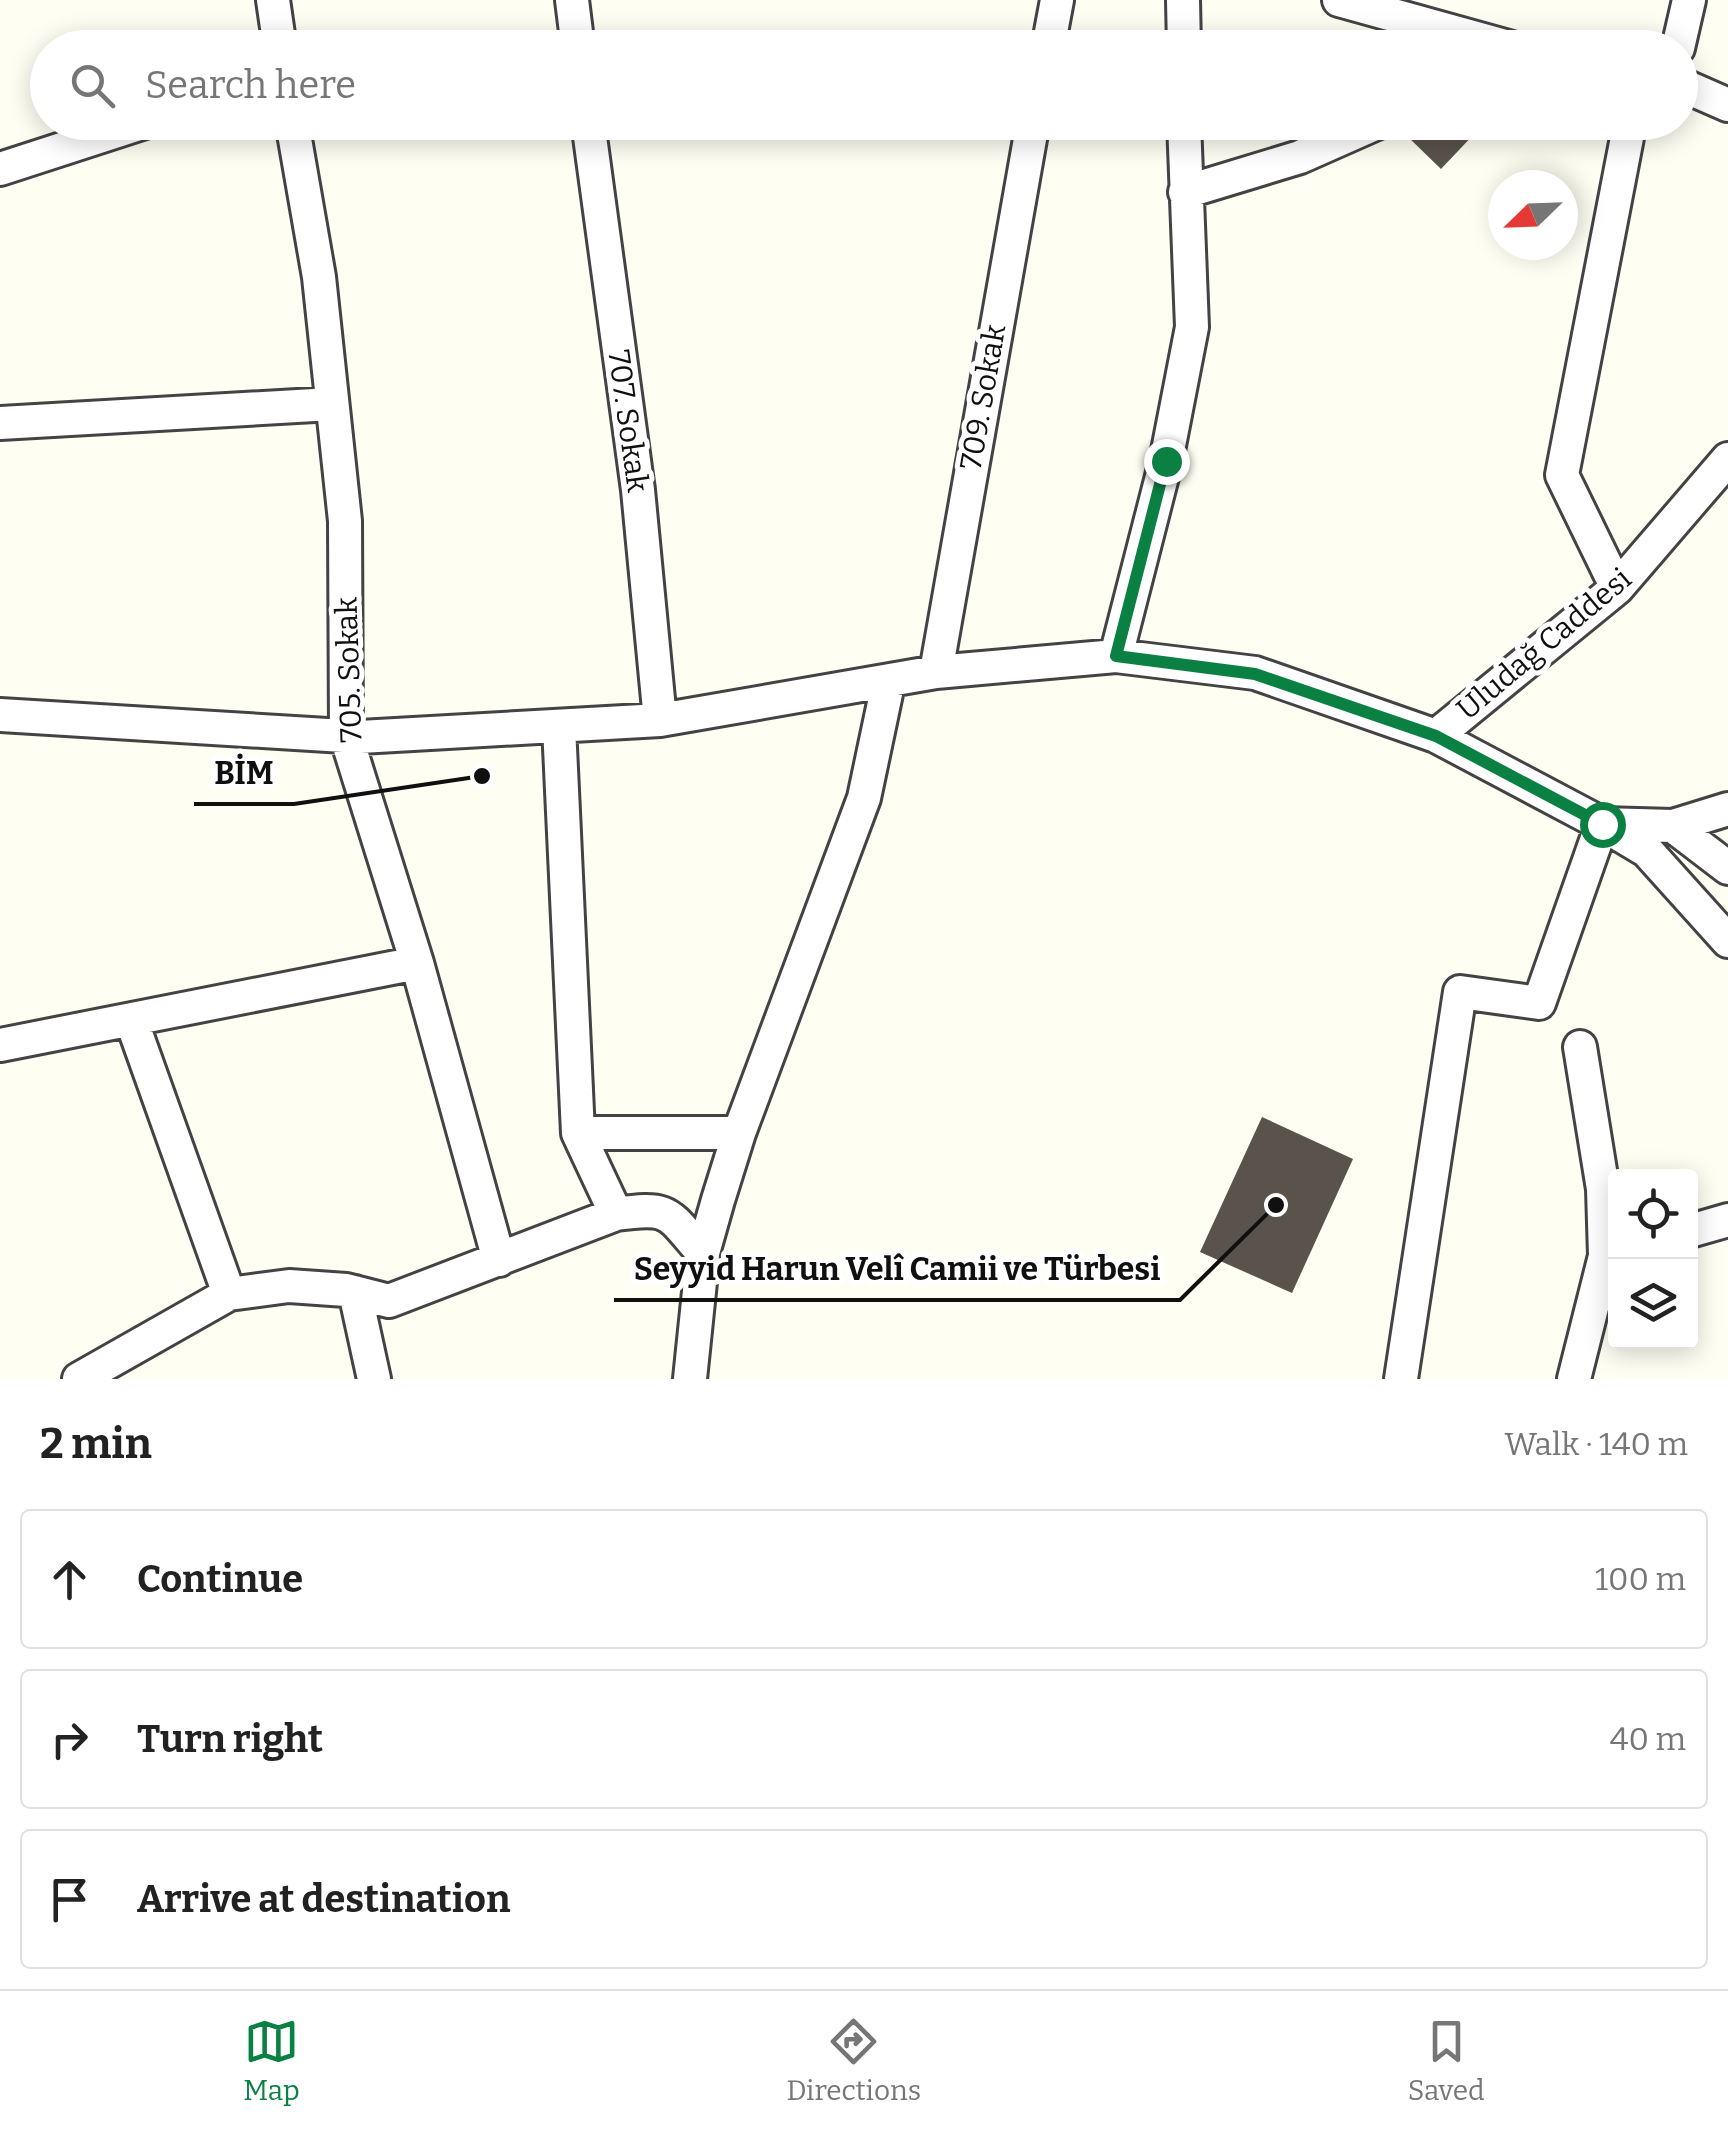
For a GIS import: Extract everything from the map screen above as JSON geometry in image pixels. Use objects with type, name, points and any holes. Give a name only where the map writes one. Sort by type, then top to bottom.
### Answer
[{"type":"street","points":[[273,0],[277,30]]},
{"type":"street","points":[[572,0],[576,30]]},
{"type":"street","points":[[1051,30],[1057,0]]},
{"type":"street","points":[[1183,0],[1184,30]]},
{"type":"street","points":[[1339,0],[1444,30]]},
{"type":"street","points":[[1682,30],[1689,0]]},
{"type":"street","points":[[1698,92],[1728,105]]},
{"type":"street","points":[[0,170],[91,140]]},
{"type":"street","name":"705. Sokak","points":[[295,140],[319,277],[345,520],[346,736],[417,964],[499,1260]]},
{"type":"street","name":"707. Sokak","points":[[590,140],[638,490],[660,720]]},
{"type":"street","name":"709. Sokak","points":[[936,672],[1030,140]]},
{"type":"street","points":[[1116,656],[1166,461],[1192,327],[1184,140]]},
{"type":"street","points":[[1184,192],[1300,156],[1337,140]]},
{"type":"street","points":[[1618,588],[1562,475],[1627,140]]},
{"type":"street","points":[[0,424],[332,404]]},
{"type":"street","name":"Uludağ Caddesi","points":[[1436,736],[1618,588],[1728,459]]},
{"type":"street","points":[[0,715],[346,736],[660,720],[888,684],[936,672],[1116,656],[1255,674],[1436,736],[1602,824],[1647,851],[1728,942]]},
{"type":"street","points":[[690,1379],[703,1253],[738,1133],[864,798],[888,684]]},
{"type":"street","points":[[559,726],[578,1133],[616,1214]]},
{"type":"street","points":[[1602,824],[1673,826],[1728,809]]},
{"type":"street","points":[[1401,1379],[1460,992],[1540,1003],[1602,824]]},
{"type":"street","points":[[1673,826],[1728,868]]},
{"type":"street","points":[[0,1045],[417,964]]},
{"type":"street","points":[[132,1022],[229,1294]]},
{"type":"street","points":[[1580,1047],[1608,1235]]},
{"type":"street","points":[[578,1133],[738,1133]]},
{"type":"street","points":[[79,1379],[229,1294],[288,1286],[354,1292],[389,1301],[616,1214],[656,1208],[671,1216],[703,1253]]},
{"type":"street","points":[[1698,1229],[1728,1220]]},
{"type":"street","points":[[1574,1379],[1609,1259]]},
{"type":"street","points":[[354,1292],[374,1379]]},
{"type":"building","points":[[1411,140],[1468,140],[1441,169]]},
{"type":"building","points":[[1262,1117],[1353,1159],[1292,1293],[1200,1252]]},
{"type":"place","name":"BİM","points":[[482,776]]},
{"type":"place","name":"Seyyid Harun Velî Camii ve Türbesi","points":[[1276,1205]]},
{"type":"route","points":[[1166,461],[1116,656],[1255,674],[1436,736],[1602,824]]}]
